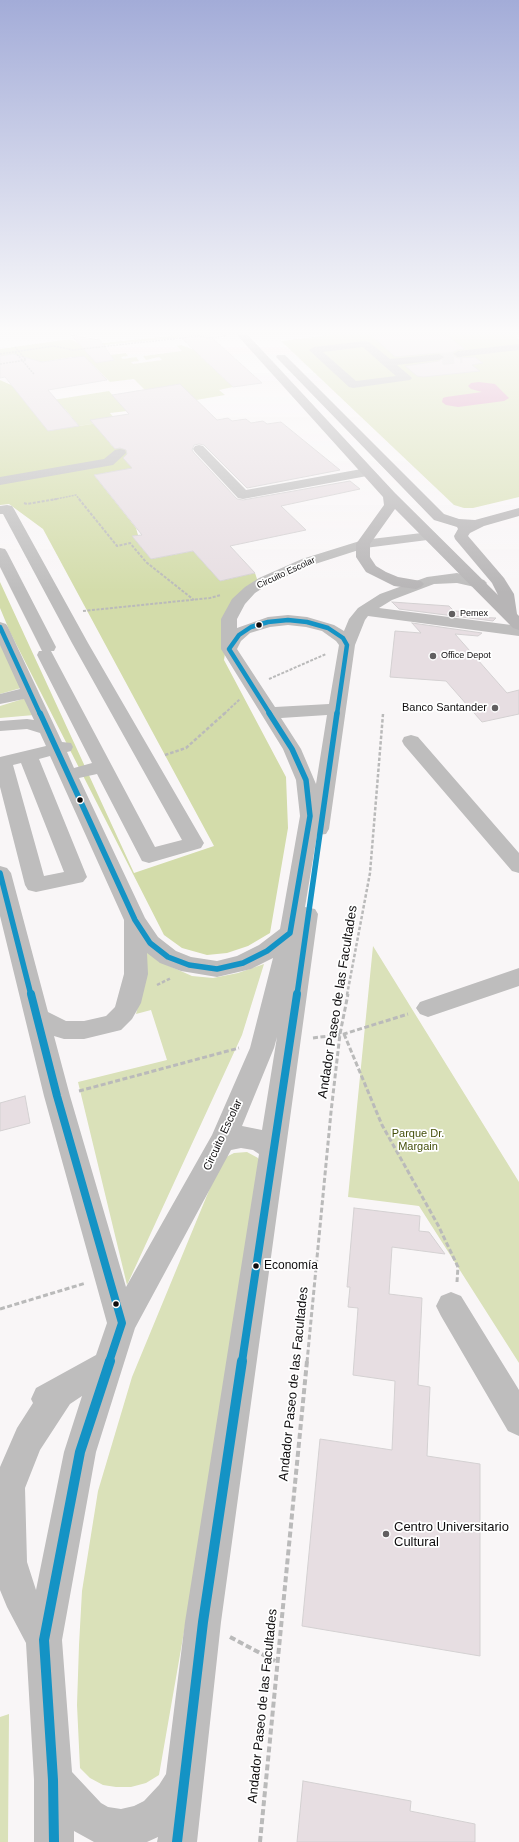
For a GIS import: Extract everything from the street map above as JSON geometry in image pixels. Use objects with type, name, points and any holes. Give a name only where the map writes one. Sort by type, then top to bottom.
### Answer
[{"type":"main road","points":[[320,421],[390,496],[479,584],[516,625]]},
{"type":"main road","points":[[344,421],[439,517],[458,523],[478,524]]},
{"type":"main road","points":[[390,496],[391,505],[363,544],[363,557],[370,569],[387,578],[416,584]]},
{"type":"main road","points":[[430,536],[519,512]]},
{"type":"main road","points":[[478,524],[465,530],[461,536],[462,539],[504,589],[516,625]]},
{"type":"street","points":[[199,449],[243,495],[367,472]]},
{"type":"street","points":[[0,481],[108,462],[120,453]]},
{"type":"street","points":[[0,510],[7,509],[65,614],[64,650],[103,766],[149,856],[194,843],[64,650],[0,552]]},
{"type":"street","name":"Circuito Escolar","points":[[177,1842],[203,1622],[273,1149],[276,1041],[290,933],[310,816],[306,780],[292,749],[229,649],[229,619],[238,602],[250,590],[307,562],[363,544],[430,536]]},
{"type":"street","name":"Circuito Escolar","points":[[54,1842],[53,1780],[44,1640],[80,1452],[110,1364],[122,1323],[276,1041],[337,709],[347,644],[357,619],[364,611],[386,597],[416,584],[432,580],[450,578],[464,579],[479,584]]},
{"type":"street","points":[[364,611],[516,625]]},
{"type":"street","points":[[229,649],[234,639],[244,630],[268,622],[288,620],[307,622],[328,628],[343,638],[347,644]]},
{"type":"street","points":[[0,627],[47,729],[61,748],[135,920],[150,943],[168,957],[190,965],[217,969],[244,963],[267,951],[290,933]]},
{"type":"street","points":[[14,658],[64,650]]},
{"type":"street","points":[[0,699],[30,692]]},
{"type":"street","points":[[270,713],[337,709]]},
{"type":"street","points":[[0,726],[27,724],[47,729]]},
{"type":"street","points":[[411,741],[519,866]]},
{"type":"street","points":[[28,756],[76,877],[36,885],[3,762],[61,748]]},
{"type":"street","points":[[78,772],[103,766]]},
{"type":"street","points":[[0,873],[8,939],[37,1018],[57,1096],[122,1323]]},
{"type":"street","points":[[37,1018],[64,1030],[84,1030],[113,1023],[124,1013],[129,1003],[136,974],[135,920]]},
{"type":"street","points":[[428,1008],[519,977]]},
{"type":"street","points":[[223,1140],[241,1137],[259,1140],[273,1149]]},
{"type":"street","points":[[453,1310],[519,1420]]},
{"type":"street","points":[[44,1640],[19,1595],[10,1562],[8,1488],[28,1439],[49,1398],[110,1364]]},
{"type":"street","points":[[53,1780],[86,1817],[103,1826],[121,1829],[140,1825],[158,1815],[174,1799],[185,1779]]},
{"type":"path","points":[[22,502],[27,504],[76,495],[117,546],[130,543],[146,562],[194,600]]},
{"type":"path","points":[[65,614],[210,598],[260,584]]},
{"type":"path","name":"Andador Paseo de las Facultades","points":[[260,1842],[329,1128],[342,1034],[370,873],[383,714]]},
{"type":"path","points":[[150,989],[175,976]]},
{"type":"path","points":[[57,1096],[276,1041],[342,1034],[428,1008]]},
{"type":"path","points":[[342,1034],[382,1125],[438,1225],[458,1267],[453,1310]]},
{"type":"path","points":[[0,1308],[86,1283]]},
{"type":"path","points":[[203,1622],[214,1630],[277,1662]]},
{"type":"green space","points":[[0,421],[71,421],[79,426],[116,421],[107,439],[112,446],[136,442],[189,500],[122,470],[94,475],[136,528],[138,535],[133,537],[151,559],[193,551],[220,581],[255,573],[259,585],[239,601],[229,627],[224,660],[286,777],[288,828],[270,933],[248,946],[227,953],[207,955],[182,948],[164,935],[10,632],[0,608],[0,582],[134,873],[214,846],[43,529],[9,504],[0,505]]},
{"type":"green space","points":[[75,421],[110,421],[79,426]]},
{"type":"green space","points":[[365,421],[519,421],[519,497],[473,508],[464,508],[454,505]]},
{"type":"green space","points":[[0,639],[21,688],[0,694]]},
{"type":"green space","points":[[26,698],[34,715],[0,718],[0,706]]},
{"type":"green space","points":[[143,945],[158,961],[192,976],[213,978],[238,973],[264,964],[242,1035],[127,1285],[78,1082],[167,1060],[151,1010],[136,1014],[147,971]]},
{"type":"green space","name":"Parque Dr. Margain","points":[[373,946],[519,1182],[519,1363],[419,1206],[348,1197]]},
{"type":"green space","points":[[247,1152],[258,1158],[265,1168],[159,1775],[146,1783],[131,1787],[103,1785],[90,1778],[80,1768],[77,1705],[82,1591],[98,1491],[132,1377],[222,1159],[234,1153]]},
{"type":"green space","points":[[9,1714],[8,1842],[0,1842],[0,1717]]},
{"type":"building","points":[[40,421],[75,421],[79,426],[48,431]]},
{"type":"building","points":[[91,421],[248,421],[251,423],[263,421],[267,424],[281,422],[340,470],[247,488],[204,445],[194,445],[192,450],[237,499],[243,500],[350,481],[360,489],[281,506],[306,530],[230,546],[255,573],[220,581],[193,551],[151,559],[132,536],[142,535],[94,475],[132,468],[123,458],[127,454],[126,450],[120,448],[115,449]]},
{"type":"building","name":"Pemex","points":[[392,602],[449,606],[454,611],[469,612],[473,617],[496,618],[493,621],[399,609]]},
{"type":"building","name":"Office Depot","points":[[412,623],[482,633],[478,636],[455,634],[507,693],[519,690],[519,714],[482,722],[446,681],[390,677],[395,631],[421,633]]},
{"type":"building","points":[[25,1096],[30,1123],[0,1131],[0,1103]]},
{"type":"building","points":[[354,1208],[420,1216],[419,1231],[429,1232],[445,1254],[392,1247],[389,1294],[422,1298],[418,1385],[430,1387],[427,1456],[480,1464],[480,1656],[302,1626],[320,1439],[392,1450],[395,1381],[353,1375],[358,1308],[348,1307],[350,1287],[347,1287]]},
{"type":"building","points":[[303,1781],[411,1801],[410,1811],[475,1824],[475,1842],[297,1842]]},
{"type":"transit line","points":[[0,627],[135,920],[150,943],[168,957],[189,965],[217,969],[243,963],[267,951],[290,933],[310,816],[306,780],[292,749],[229,649],[231,644],[239,635],[251,627],[268,622],[288,620],[307,622],[328,628],[343,638],[347,645],[290,1041],[203,1622],[177,1842]]},
{"type":"transit line","points":[[0,873],[57,1096],[122,1323],[80,1452],[44,1640],[53,1780],[54,1842]]},
{"type":"place","name":"Pemex","points":[[452,614]]},
{"type":"place","name":"Office Depot","points":[[433,656]]},
{"type":"place","name":"Banco Santander","points":[[495,708]]},
{"type":"place","name":"Economía","points":[[256,1266]]},
{"type":"place","name":"Centro Universitario Cultural","points":[[386,1534]]}]
